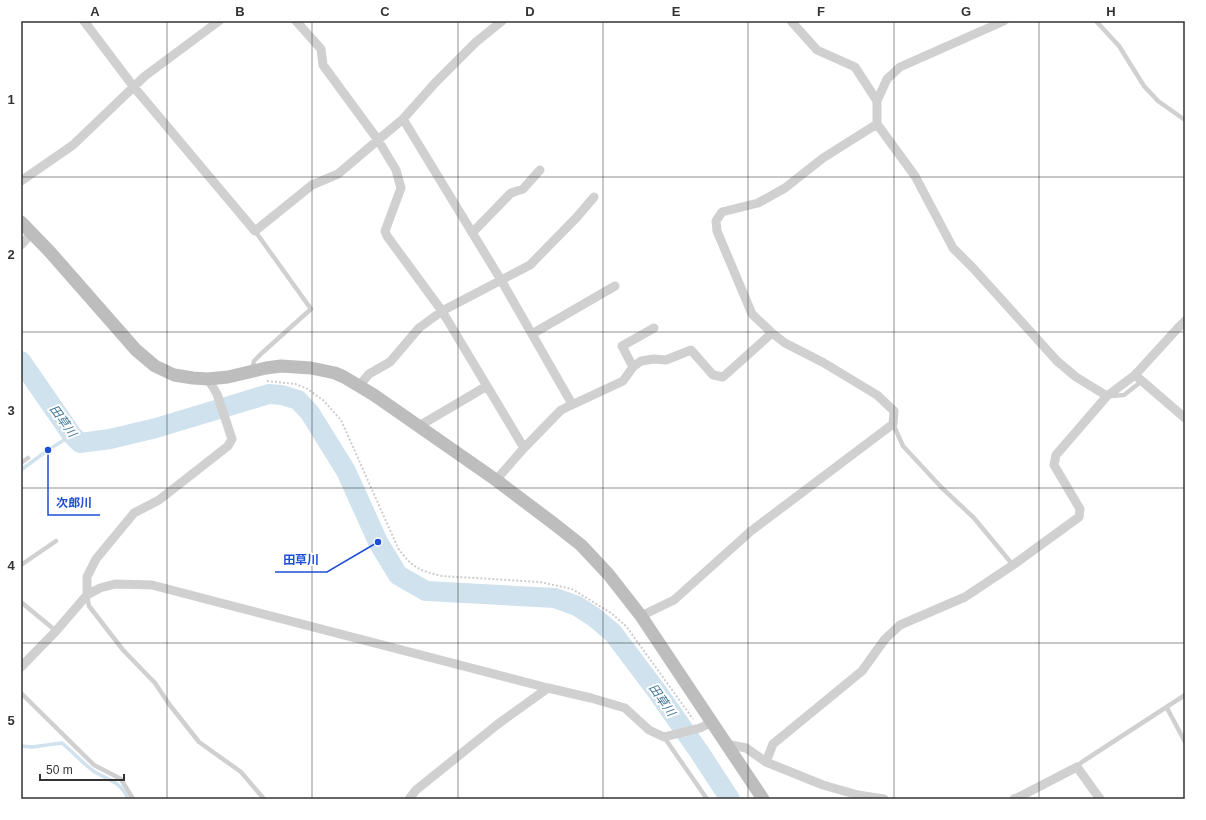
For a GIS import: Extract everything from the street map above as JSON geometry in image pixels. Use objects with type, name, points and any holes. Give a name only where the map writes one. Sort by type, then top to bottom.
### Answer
[{"type":"street","points":[[84,21],[134,86],[255,231],[312,185],[338,174],[378,140],[402,119],[476,42],[502,21]]},
{"type":"street","points":[[21,181],[73,145],[144,76],[219,21]]},
{"type":"street","points":[[296,21],[321,49],[323,65],[378,140],[396,170],[401,188],[385,231],[387,236],[442,311],[524,448]]},
{"type":"street","points":[[791,21],[817,50],[855,67],[876,102]]},
{"type":"street","points":[[1004,21],[900,67],[887,79],[876,102],[877,124],[915,176],[953,248],[1057,361],[1076,377],[1107,396]]},
{"type":"street","points":[[402,119],[501,280],[572,404]]},
{"type":"street","points":[[641,616],[674,600],[752,531],[893,424],[894,411],[877,395],[824,363],[786,343],[772,333],[752,314],[717,231],[716,221],[722,212],[758,202],[785,188],[823,158],[877,124]]},
{"type":"street","points":[[472,233],[511,193],[523,189],[540,170]]},
{"type":"street","points":[[359,386],[369,374],[390,362],[419,328],[442,311],[530,264],[577,217],[594,197]]},
{"type":"street","points":[[21,222],[136,350],[155,366],[174,375],[208,379],[228,377],[281,366],[311,368],[335,374],[374,395],[496,480],[553,523],[581,545],[609,575],[641,616],[763,799]]},
{"type":"street","points":[[21,245],[32,233]]},
{"type":"street","points":[[532,334],[615,286]]},
{"type":"street","points":[[766,762],[773,744],[862,671],[885,639],[900,625],[965,598],[1079,517],[1080,509],[1054,465],[1056,455],[1107,396],[1138,378],[1177,329],[1185,322]]},
{"type":"street","points":[[633,367],[622,346],[654,328]]},
{"type":"street","points":[[496,480],[524,448],[561,410],[623,381],[633,367],[641,361],[654,359],[666,360],[691,350],[713,375],[723,378],[772,333]]},
{"type":"street","points":[[1138,378],[1185,418]]},
{"type":"street","points":[[87,595],[87,577],[96,559],[134,513],[159,500],[228,446],[232,438],[217,394],[208,379]]},
{"type":"street","points":[[419,426],[487,386]]},
{"type":"street","points":[[21,667],[56,631],[87,595],[100,588],[115,584],[152,585],[625,708],[649,730],[664,737],[700,728],[712,722]]},
{"type":"street","points":[[409,799],[416,790],[498,724],[548,688]]},
{"type":"street","points":[[726,744],[746,748],[766,762],[823,785],[858,795],[884,799]]},
{"type":"street","points":[[1014,799],[1077,767],[1100,799]]},
{"type":"lane","points":[[1096,21],[1119,46],[1144,86],[1158,101],[1185,120]]},
{"type":"lane","points":[[252,372],[254,361],[286,330],[311,309],[255,231]]},
{"type":"lane","points":[[893,424],[903,446],[942,488],[974,518],[1012,565]]},
{"type":"lane","points":[[21,464],[28,458]]},
{"type":"lane","points":[[21,565],[56,541]]},
{"type":"lane","points":[[87,595],[89,606],[123,650],[155,683],[169,704],[199,742],[241,772],[264,799]]},
{"type":"lane","points":[[21,602],[56,631]]},
{"type":"lane","points":[[21,693],[94,765],[122,779],[133,799]]},
{"type":"lane","points":[[1077,767],[1082,762],[1185,695]]},
{"type":"lane","points":[[1167,708],[1185,742]]},
{"type":"lane","points":[[664,737],[707,799]]},
{"type":"path","points":[[252,372],[260,380],[295,384],[306,388],[323,400],[341,420],[398,548],[406,560],[427,572],[442,576],[540,582],[572,589],[612,613],[626,626],[700,728]]},
{"type":"waterway","name":"田草川","points":[[21,361],[72,435],[80,443],[110,439],[156,428],[269,394],[282,395],[298,400],[310,413],[346,471],[378,542],[398,575],[426,591],[555,598],[577,606],[594,617],[613,633],[656,690],[730,799]]},
{"type":"waterway","points":[[21,470],[48,450],[72,435]]},
{"type":"waterway","points":[[21,746],[32,747],[62,743],[91,769],[122,788],[128,799]]},
{"type":"place","name":"次郎川","points":[[48,450]]},
{"type":"place","name":"田草川","points":[[378,542]]}]
